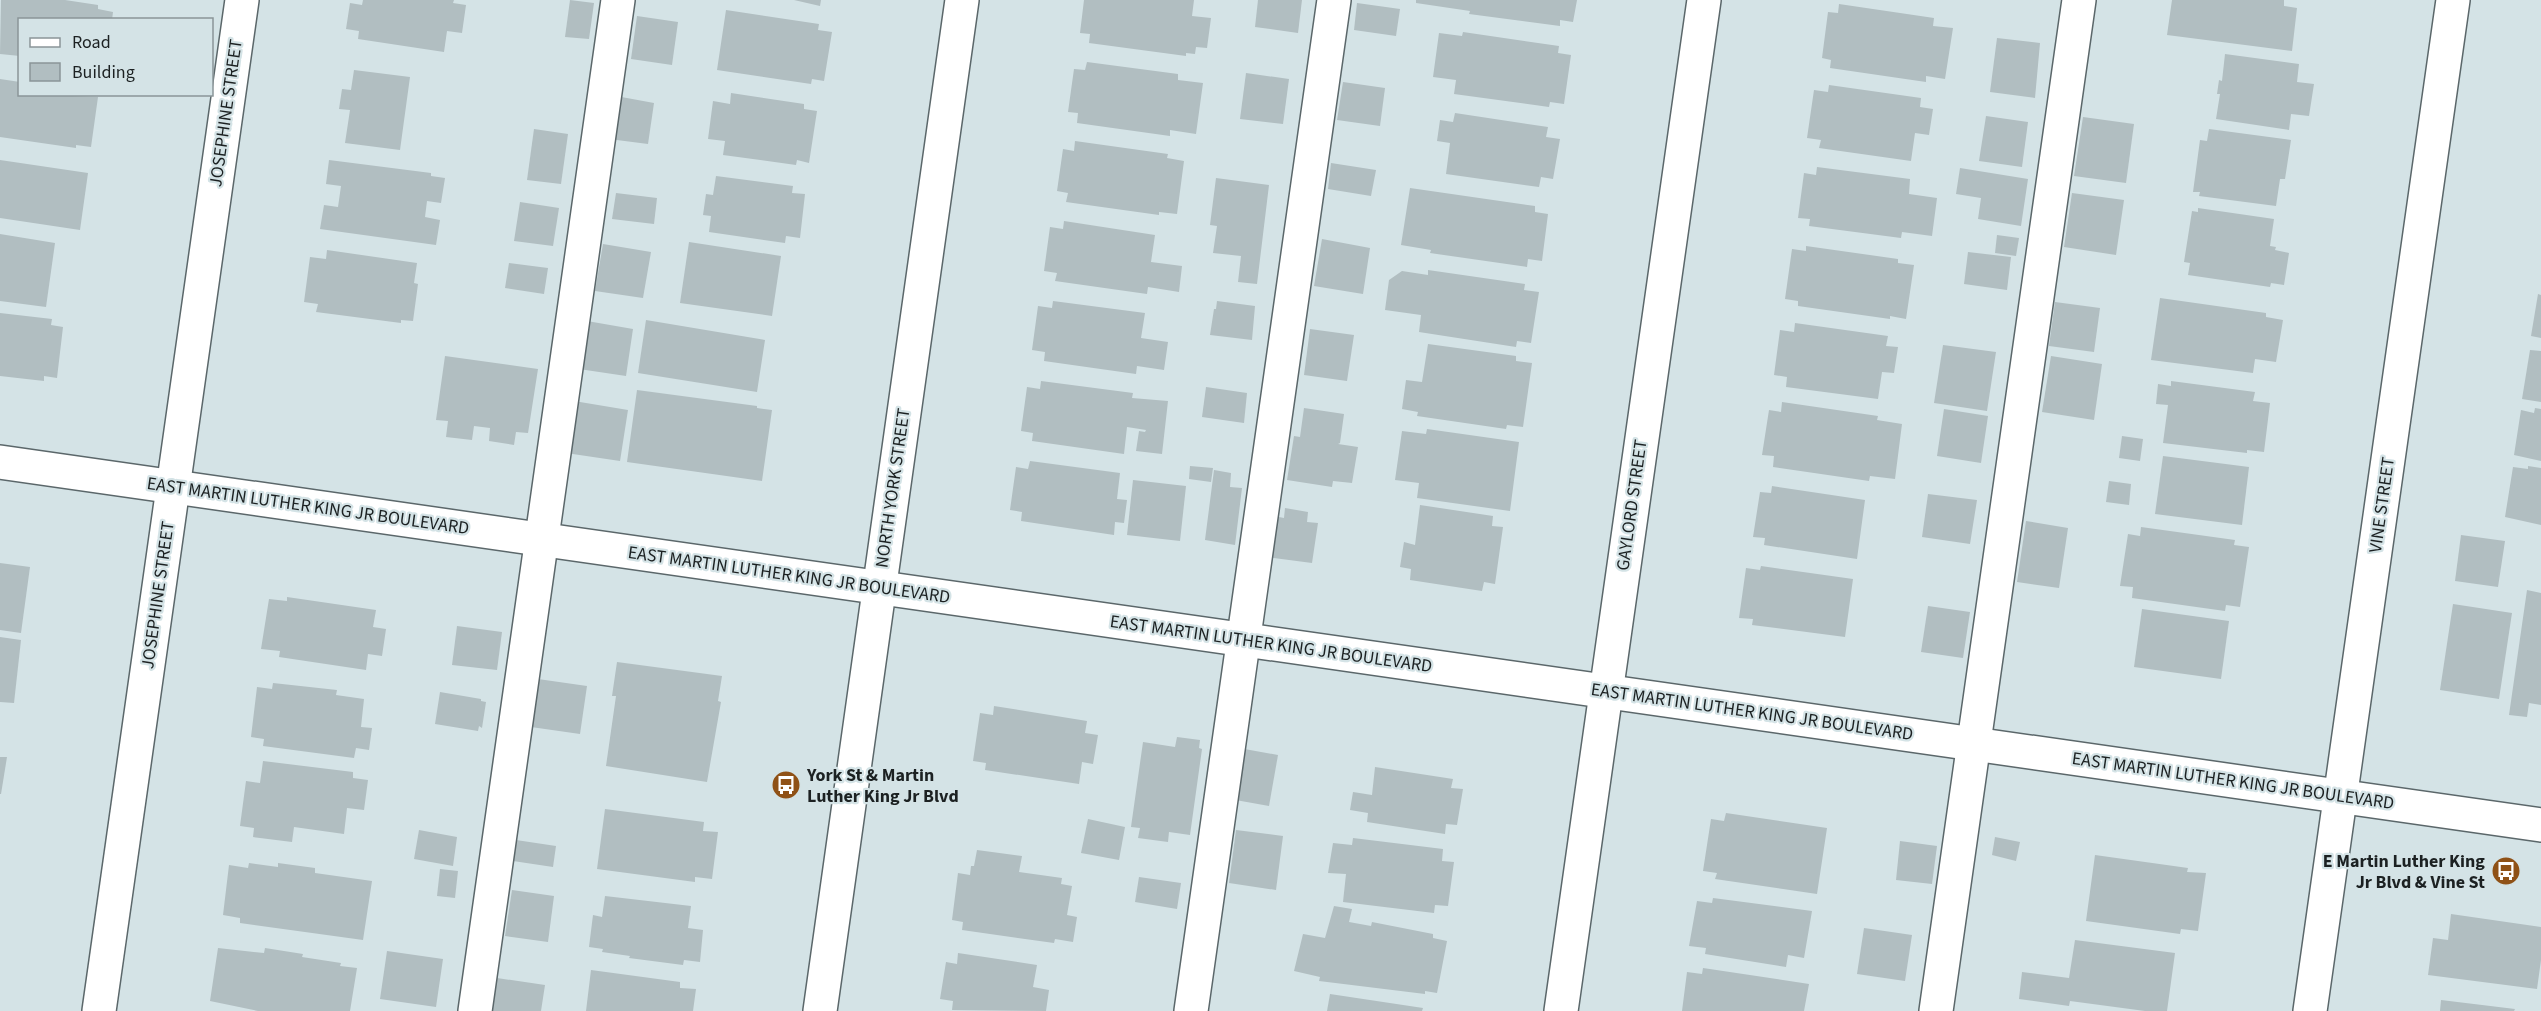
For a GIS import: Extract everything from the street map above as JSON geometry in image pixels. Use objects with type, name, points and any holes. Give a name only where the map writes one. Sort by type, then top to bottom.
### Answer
[{"type":"main road","name":"JOSEPHINE STREET","points":[[99,1011],[242,0]]},
{"type":"main road","points":[[475,1011],[618,0]]},
{"type":"main road","name":"NORTH YORK STREET","points":[[820,1011],[962,0]]},
{"type":"main road","points":[[1191,1011],[1334,0]]},
{"type":"main road","name":"GAYLORD STREET","points":[[1561,1011],[1704,0]]},
{"type":"main road","points":[[1936,1011],[2079,0]]},
{"type":"main road","name":"VINE STREET","points":[[2310,1011],[2453,0]]},
{"type":"main road","name":"EAST MARTIN LUTHER KING JR BOULEVARD","points":[[0,462],[2541,825]]},
{"type":"building","points":[[1,0],[65,0],[98,5],[98,9],[113,12],[112,18],[18,18],[18,56],[0,54]]},
{"type":"building","points":[[363,0],[454,0],[453,3],[466,5],[462,33],[447,31],[444,52],[358,39],[359,31],[346,29],[350,3],[362,5]]},
{"type":"building","points":[[570,0],[594,3],[589,39],[565,37]]},
{"type":"building","points":[[794,0],[821,0],[820,6]]},
{"type":"building","points":[[1084,0],[1194,0],[1192,16],[1211,18],[1207,48],[1196,47],[1195,54],[1186,53],[1186,56],[1089,43],[1090,34],[1080,33]]},
{"type":"building","points":[[1258,0],[1302,0],[1298,33],[1255,27]]},
{"type":"building","points":[[1416,0],[1577,0],[1573,22],[1560,20],[1560,26],[1469,14],[1470,11],[1416,3]]},
{"type":"building","points":[[2172,0],[2284,0],[2284,6],[2297,8],[2292,51],[2167,35]]},
{"type":"building","points":[[1357,3],[1400,9],[1396,36],[1354,30]]},
{"type":"building","points":[[1839,4],[1934,18],[1933,26],[1953,28],[1945,79],[1926,76],[1926,82],[1830,68],[1831,60],[1822,58],[1828,12],[1838,13]]},
{"type":"building","points":[[726,10],[819,24],[818,30],[832,32],[824,81],[812,79],[811,84],[717,70]]},
{"type":"building","points":[[637,16],[678,22],[672,65],[631,59]]},
{"type":"building","points":[[1463,32],[1559,46],[1558,53],[1571,55],[1564,104],[1550,102],[1549,107],[1454,94],[1456,80],[1433,77],[1439,33],[1462,36]]},
{"type":"building","points":[[1997,38],[2040,43],[2035,98],[1990,92]]},
{"type":"building","points":[[2225,54],[2299,64],[2297,82],[2314,84],[2309,116],[2291,114],[2289,130],[2216,119],[2220,94],[2217,94],[2219,80],[2222,81]]},
{"type":"building","points":[[1087,62],[1178,74],[1178,80],[1203,83],[1196,134],[1170,130],[1170,136],[1077,123],[1078,113],[1068,112],[1074,69],[1085,70]]},
{"type":"building","points":[[354,70],[410,77],[400,150],[345,143],[350,110],[339,109],[342,89],[351,90]]},
{"type":"building","points":[[1246,73],[1289,79],[1283,124],[1240,119]]},
{"type":"building","points":[[0,79],[18,82],[18,96],[98,97],[91,147],[76,145],[76,148],[0,137]]},
{"type":"building","points":[[1343,82],[1385,88],[1380,126],[1337,120]]},
{"type":"building","points":[[1829,85],[1921,98],[1920,107],[1933,109],[1929,135],[1915,133],[1911,161],[1819,148],[1821,140],[1807,138],[1814,90],[1828,92]]},
{"type":"building","points":[[731,93],[804,104],[804,109],[817,111],[809,163],[797,160],[796,165],[723,155],[725,141],[708,139],[713,101],[730,104]]},
{"type":"building","points":[[616,96],[654,103],[648,144],[609,139]]},
{"type":"building","points":[[1455,113],[1548,127],[1546,137],[1560,139],[1553,179],[1541,177],[1539,187],[1446,174],[1450,143],[1437,141],[1440,120],[1453,122]]},
{"type":"building","points":[[1986,116],[2028,122],[2022,167],[1979,161]]},
{"type":"building","points":[[2083,117],[2134,124],[2126,183],[2074,176]]},
{"type":"building","points":[[534,129],[568,134],[561,184],[527,180]]},
{"type":"building","points":[[2209,129],[2291,140],[2285,179],[2280,179],[2276,206],[2199,196],[2200,192],[2193,192],[2200,140],[2207,141]]},
{"type":"building","points":[[1075,141],[1168,154],[1167,158],[1184,161],[1177,214],[1159,212],[1159,215],[1066,202],[1068,193],[1057,191],[1063,149],[1074,151]]},
{"type":"building","points":[[0,160],[88,173],[80,230],[0,218]]},
{"type":"building","points":[[329,160],[431,173],[431,176],[445,178],[441,203],[427,201],[425,217],[440,220],[436,245],[320,229],[324,205],[338,207],[341,186],[326,184]]},
{"type":"building","points":[[1331,163],[1376,170],[1371,196],[1328,189]]},
{"type":"building","points":[[1817,167],[1910,179],[1909,194],[1937,198],[1932,236],[1902,232],[1901,238],[1809,226],[1810,219],[1798,218],[1804,173],[1816,175]]},
{"type":"building","points":[[1960,168],[2028,179],[2021,226],[1978,219],[1981,198],[1956,194]]},
{"type":"building","points":[[716,176],[793,186],[792,193],[805,194],[800,238],[786,236],[785,243],[709,232],[711,216],[703,215],[706,194],[713,195]]},
{"type":"building","points":[[1216,178],[1269,185],[1257,284],[1238,282],[1241,256],[1213,253],[1217,226],[1210,225]]},
{"type":"building","points":[[1410,188],[1535,206],[1535,212],[1548,214],[1542,261],[1528,259],[1527,267],[1430,253],[1431,250],[1401,245]]},
{"type":"building","points":[[616,193],[657,198],[654,224],[612,219]]},
{"type":"building","points":[[2072,193],[2124,200],[2116,255],[2064,247]]},
{"type":"building","points":[[520,202],[559,208],[553,246],[514,241]]},
{"type":"building","points":[[2198,208],[2274,219],[2270,246],[2276,247],[2275,250],[2289,253],[2284,285],[2271,283],[2270,287],[2188,275],[2190,263],[2184,262],[2192,211],[2198,212]]},
{"type":"building","points":[[1064,221],[1155,235],[1151,262],[1182,266],[1179,292],[1148,287],[1147,294],[1055,281],[1057,273],[1044,271],[1050,227],[1063,229]]},
{"type":"building","points":[[0,234],[55,243],[46,307],[0,301]]},
{"type":"building","points":[[1997,235],[2019,238],[2016,256],[1995,253]]},
{"type":"building","points":[[1322,239],[1370,248],[1363,294],[1314,286]]},
{"type":"building","points":[[689,242],[781,256],[772,316],[680,303]]},
{"type":"building","points":[[603,244],[651,252],[643,298],[595,291]]},
{"type":"building","points":[[1806,246],[1898,259],[1898,263],[1914,265],[1906,319],[1890,316],[1890,319],[1798,306],[1798,301],[1785,299],[1792,249],[1806,251]]},
{"type":"building","points":[[327,250],[417,263],[414,283],[418,284],[413,321],[401,320],[401,323],[316,312],[318,304],[304,302],[310,257],[326,259]]},
{"type":"building","points":[[1968,252],[2011,257],[2007,290],[1964,284]]},
{"type":"building","points":[[509,263],[548,268],[544,294],[505,288]]},
{"type":"building","points":[[1428,270],[1525,284],[1524,290],[1539,292],[1531,343],[1517,341],[1516,347],[1419,332],[1421,315],[1385,310],[1389,280],[1402,271],[1428,275]]},
{"type":"building","points":[[2538,294],[2541,295],[2541,338],[2531,336]]},
{"type":"building","points":[[2160,298],[2266,313],[2266,317],[2283,320],[2276,362],[2255,359],[2253,373],[2151,360]]},
{"type":"building","points":[[1053,301],[1145,313],[1141,338],[1168,342],[1164,370],[1137,366],[1136,374],[1044,361],[1045,352],[1032,350],[1038,306],[1052,308]]},
{"type":"building","points":[[1217,301],[1255,306],[1252,340],[1210,335]]},
{"type":"building","points":[[2055,302],[2100,308],[2094,352],[2049,346]]},
{"type":"building","points":[[0,313],[52,319],[51,325],[63,327],[57,378],[44,376],[44,381],[0,376]]},
{"type":"building","points":[[646,320],[765,340],[757,392],[638,373]]},
{"type":"building","points":[[587,321],[633,329],[626,376],[579,369]]},
{"type":"building","points":[[1795,323],[1888,336],[1886,346],[1898,347],[1894,373],[1882,372],[1878,399],[1786,387],[1787,377],[1774,375],[1780,330],[1794,332]]},
{"type":"building","points":[[1310,329],[1354,335],[1347,381],[1304,375]]},
{"type":"building","points":[[1428,344],[1516,356],[1516,361],[1532,363],[1523,427],[1507,425],[1506,429],[1417,416],[1418,412],[1402,409],[1406,380],[1422,382]]},
{"type":"building","points":[[1943,345],[1996,352],[1987,411],[1934,403]]},
{"type":"building","points":[[2530,350],[2541,351],[2541,402],[2522,399]]},
{"type":"building","points":[[445,356],[538,369],[528,433],[516,432],[514,445],[489,441],[490,428],[474,426],[472,440],[446,437],[448,421],[436,420]]},
{"type":"building","points":[[2051,356],[2102,364],[2094,420],[2042,412]]},
{"type":"building","points":[[1041,381],[1133,393],[1132,398],[1168,401],[1162,454],[1136,451],[1139,431],[1145,432],[1146,430],[1127,427],[1124,454],[1032,441],[1033,433],[1021,431],[1027,387],[1040,389]]},
{"type":"building","points":[[2171,381],[2255,392],[2253,401],[2270,403],[2264,452],[2247,450],[2247,453],[2163,443],[2168,405],[2156,404],[2158,384],[2171,386]]},
{"type":"building","points":[[1206,387],[1247,393],[1244,423],[1202,417]]},
{"type":"building","points":[[637,390],[772,410],[762,481],[627,462]]},
{"type":"building","points":[[574,401],[628,410],[620,461],[566,453]]},
{"type":"building","points":[[1782,402],[1878,416],[1877,420],[1902,424],[1895,479],[1870,476],[1869,481],[1773,467],[1774,456],[1762,455],[1769,410],[1781,412]]},
{"type":"building","points":[[1304,408],[1344,414],[1338,444],[1358,447],[1352,483],[1333,481],[1332,487],[1287,480],[1294,436],[1300,437]]},
{"type":"building","points":[[2535,408],[2541,409],[2541,461],[2514,455],[2521,410],[2534,413]]},
{"type":"building","points":[[1944,409],[1988,416],[1981,463],[1937,456]]},
{"type":"building","points":[[1427,429],[1519,442],[1510,511],[1417,498],[1419,483],[1395,480],[1402,431],[1426,434]]},
{"type":"building","points":[[2122,436],[2143,439],[2140,461],[2119,458]]},
{"type":"building","points":[[2163,456],[2249,467],[2242,525],[2155,514]]},
{"type":"building","points":[[1030,461],[1120,473],[1117,499],[1127,500],[1124,523],[1115,522],[1114,535],[1021,521],[1022,512],[1010,510],[1016,467],[1028,469]]},
{"type":"building","points":[[1190,466],[1213,468],[1211,482],[1189,479]]},
{"type":"building","points":[[2528,466],[2541,468],[2541,525],[2505,517],[2513,467],[2528,469]]},
{"type":"building","points":[[1214,470],[1231,473],[1230,487],[1242,488],[1235,545],[1205,540]]},
{"type":"building","points":[[1133,480],[1186,486],[1180,541],[1127,535]]},
{"type":"building","points":[[2109,481],[2131,484],[2129,505],[2106,502]]},
{"type":"building","points":[[1772,486],[1865,500],[1857,559],[1764,545],[1765,538],[1753,537],[1760,492],[1771,493]]},
{"type":"building","points":[[1928,494],[1977,500],[1970,544],[1922,537]]},
{"type":"building","points":[[1420,505],[1493,516],[1492,526],[1503,527],[1495,584],[1484,582],[1482,591],[1410,580],[1411,569],[1400,567],[1404,542],[1415,545]]},
{"type":"building","points":[[1285,508],[1308,512],[1307,522],[1318,523],[1312,563],[1267,557],[1274,516],[1284,518]]},
{"type":"building","points":[[2026,521],[2068,528],[2059,588],[2017,582]]},
{"type":"building","points":[[2141,527],[2235,540],[2234,545],[2249,547],[2240,607],[2226,605],[2225,611],[2132,598],[2133,587],[2120,586],[2128,534],[2140,536]]},
{"type":"building","points":[[2461,535],[2505,541],[2498,587],[2455,581]]},
{"type":"building","points":[[0,563],[30,567],[21,633],[0,630]]},
{"type":"building","points":[[1761,566],[1853,579],[1845,637],[1752,625],[1753,619],[1739,618],[1746,568],[1760,570]]},
{"type":"building","points":[[2527,590],[2541,593],[2541,705],[2529,703],[2527,717],[2509,715]]},
{"type":"building","points":[[287,597],[376,610],[373,627],[386,629],[382,656],[368,654],[366,670],[279,657],[280,651],[261,649],[269,599],[287,601]]},
{"type":"building","points":[[2453,604],[2512,613],[2499,699],[2440,690]]},
{"type":"building","points":[[1928,606],[1970,612],[1963,658],[1921,652]]},
{"type":"building","points":[[2142,609],[2229,621],[2221,679],[2134,667]]},
{"type":"building","points":[[457,626],[502,632],[497,670],[452,665]]},
{"type":"building","points":[[0,637],[21,640],[14,703],[0,702]]},
{"type":"building","points":[[617,662],[722,676],[718,701],[721,702],[707,782],[606,766],[616,696],[612,696]]},
{"type":"building","points":[[538,679],[587,686],[580,734],[531,727]]},
{"type":"building","points":[[273,683],[337,690],[336,695],[364,699],[361,727],[372,728],[369,750],[356,748],[354,758],[263,746],[264,739],[251,737],[257,687],[272,689]]},
{"type":"building","points":[[440,692],[481,699],[486,702],[482,728],[479,726],[478,731],[435,724]]},
{"type":"building","points":[[994,706],[1087,721],[1085,733],[1098,735],[1093,764],[1082,762],[1079,784],[985,770],[986,763],[973,761],[980,713],[993,715]]},
{"type":"building","points":[[1177,737],[1200,740],[1199,748],[1202,749],[1190,835],[1169,832],[1168,842],[1138,838],[1140,828],[1131,827],[1143,742],[1175,747]]},
{"type":"building","points":[[1239,748],[1278,755],[1269,806],[1230,799]]},
{"type":"building","points":[[0,757],[7,757],[1,794],[0,794]]},
{"type":"building","points":[[263,761],[353,772],[353,778],[368,780],[364,810],[347,808],[344,834],[294,827],[292,842],[253,837],[254,828],[240,826],[246,781],[260,783]]},
{"type":"building","points":[[1375,767],[1453,779],[1451,788],[1463,789],[1457,825],[1446,824],[1445,834],[1367,822],[1368,813],[1350,810],[1353,792],[1372,795]]},
{"type":"building","points":[[605,809],[704,822],[703,831],[718,832],[712,879],[695,877],[695,882],[597,869]]},
{"type":"building","points":[[1726,813],[1827,828],[1817,894],[1715,879],[1717,873],[1703,871],[1711,819],[1724,821]]},
{"type":"building","points":[[1088,819],[1125,827],[1119,860],[1081,853]]},
{"type":"building","points":[[419,830],[457,837],[453,866],[414,859]]},
{"type":"building","points":[[1236,830],[1283,836],[1276,890],[1229,883]]},
{"type":"building","points":[[1995,837],[2020,842],[2016,861],[1992,855]]},
{"type":"building","points":[[1353,838],[1443,849],[1442,861],[1454,862],[1448,906],[1435,905],[1434,913],[1343,902],[1346,874],[1328,873],[1333,843],[1352,845]]},
{"type":"building","points":[[516,840],[556,846],[553,867],[513,861]]},
{"type":"building","points":[[1900,841],[1937,846],[1932,884],[1896,880]]},
{"type":"building","points":[[977,850],[1022,856],[1019,872],[1062,878],[1061,884],[1072,886],[1067,915],[1077,917],[1073,942],[1055,939],[1054,943],[962,930],[963,922],[952,920],[958,873],[970,875]]},
{"type":"building","points":[[2095,855],[2188,868],[2187,872],[2206,873],[2198,931],[2181,929],[2180,934],[2086,921]]},
{"type":"building","points":[[249,863],[278,867],[278,863],[315,868],[315,873],[372,881],[363,940],[240,923],[240,918],[223,915],[229,865],[248,868]]},
{"type":"building","points":[[440,869],[458,871],[455,898],[437,896]]},
{"type":"building","points":[[1139,877],[1181,883],[1177,909],[1135,902]]},
{"type":"building","points":[[512,890],[554,896],[548,942],[505,936]]},
{"type":"building","points":[[605,896],[691,906],[688,928],[703,930],[700,962],[684,960],[683,965],[629,958],[630,956],[602,952],[603,949],[589,947],[593,915],[602,917]]},
{"type":"building","points":[[1713,898],[1812,911],[1804,958],[1788,955],[1786,967],[1705,954],[1706,948],[1689,946],[1697,901],[1712,903]]},
{"type":"building","points":[[1334,906],[1352,909],[1349,922],[1371,926],[1372,922],[1433,934],[1433,938],[1447,941],[1437,993],[1425,991],[1425,994],[1319,981],[1320,977],[1294,971],[1303,934],[1325,938]]},
{"type":"building","points":[[2451,914],[2541,927],[2541,960],[2537,989],[2428,975],[2433,938],[2448,940]]},
{"type":"building","points":[[1864,928],[1912,935],[1905,981],[1857,974]]},
{"type":"building","points":[[2075,940],[2175,953],[2167,1011],[2145,1011],[2070,1001],[2069,1006],[2019,999],[2022,972],[2069,978]]},
{"type":"building","points":[[218,948],[264,953],[265,948],[303,954],[302,957],[357,968],[350,1011],[258,1011],[210,1001]]},
{"type":"building","points":[[387,951],[443,959],[436,1007],[380,999]]},
{"type":"building","points":[[958,953],[1037,965],[1033,987],[1049,990],[1046,1011],[952,1010],[953,1001],[940,999],[946,962],[957,964]]},
{"type":"building","points":[[1703,968],[1809,984],[1804,1011],[1682,1011],[1687,972],[1702,974]]},
{"type":"building","points":[[591,970],[680,982],[680,988],[696,989],[693,1011],[586,1011]]},
{"type":"building","points":[[497,978],[545,985],[541,1011],[492,1011]]},
{"type":"building","points":[[1330,994],[1423,1008],[1422,1011],[1327,1011]]},
{"type":"building","points":[[2441,1000],[2515,1009],[2514,1011],[2440,1011]]},
{"type":"place","name":"York St & Martin Luther King Jr Blvd","points":[[786,785]]},
{"type":"place","name":"E Martin Luther King Jr Blvd & Vine St","points":[[2506,871]]}]
